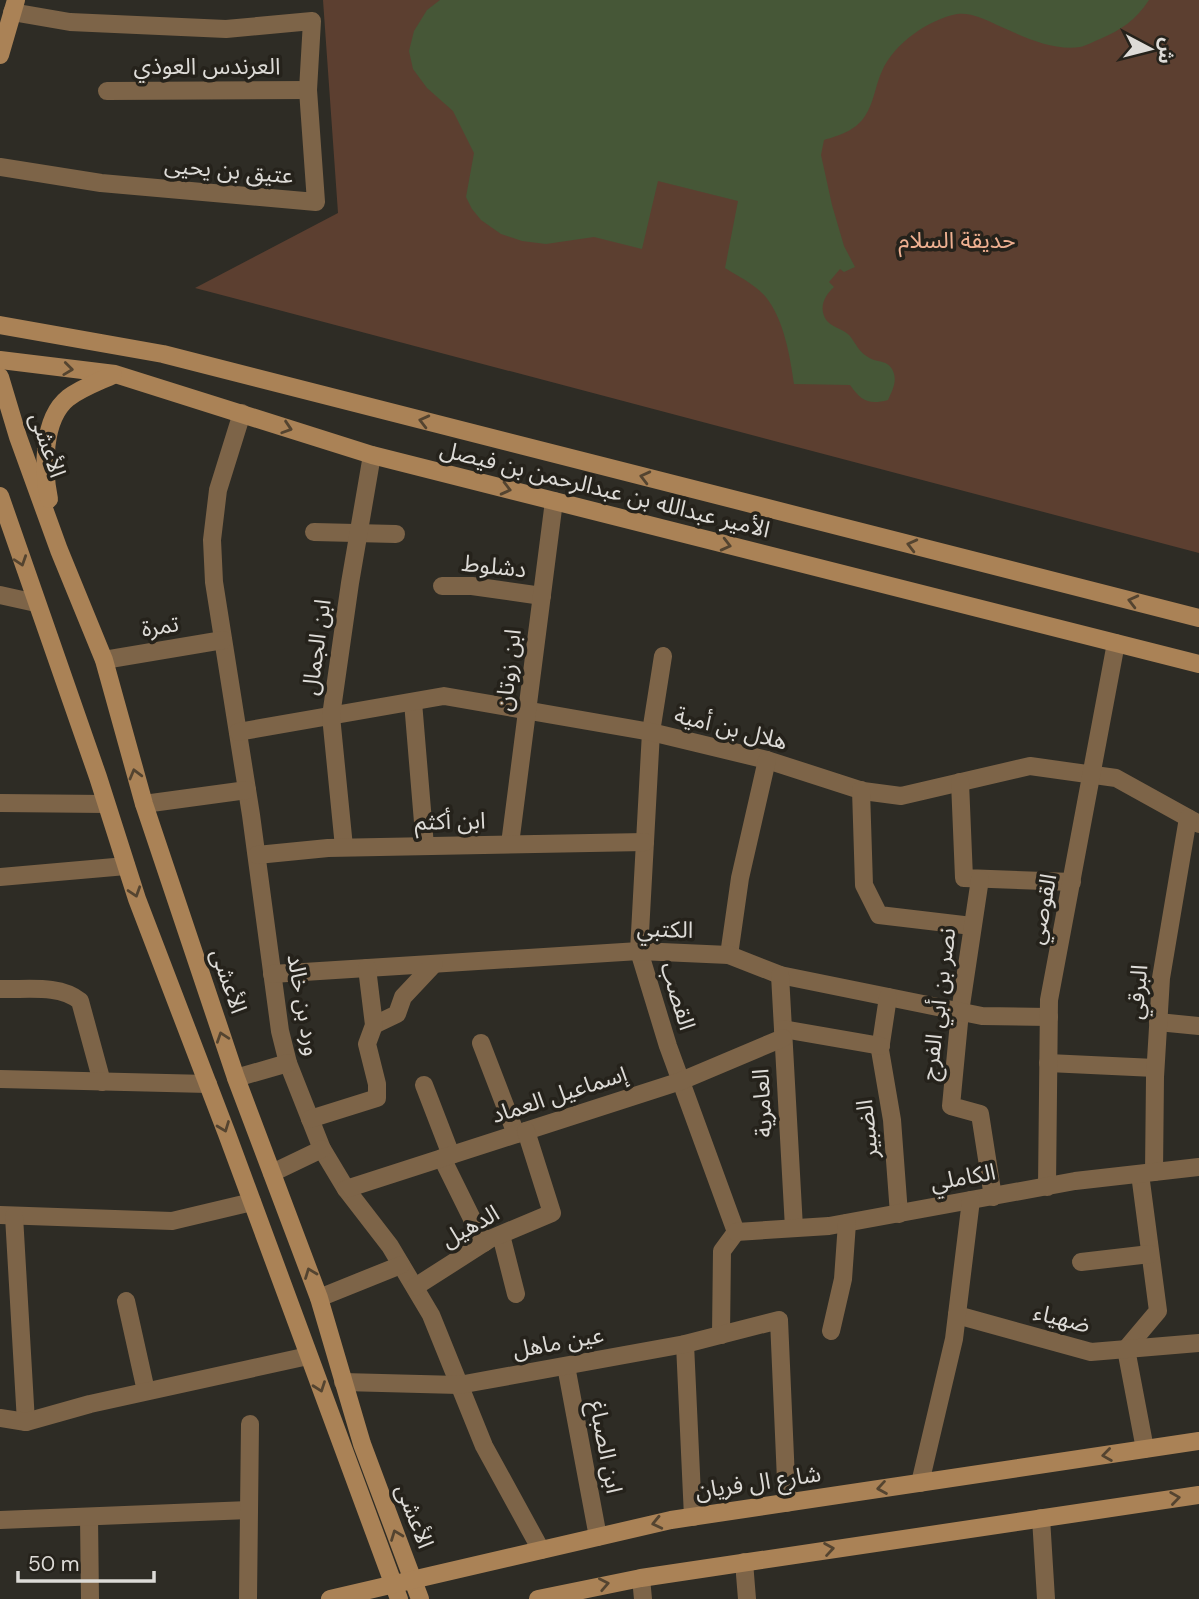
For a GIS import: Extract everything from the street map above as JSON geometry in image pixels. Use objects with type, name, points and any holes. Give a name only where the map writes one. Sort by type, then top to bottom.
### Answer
[{"type":"main road","points":[[0,55],[14,6]]},
{"type":"main road","name":"الأمير عبدالله بن عبدالرحمن بن فيصل","points":[[0,325],[163,354],[1199,618]]},
{"type":"main road","name":"الأمير عبدالله بن عبدالرحمن بن فيصل","points":[[0,360],[115,374],[372,455],[1199,664]]},
{"type":"main road","points":[[59,550],[44,458],[51,426],[65,400],[115,374]]},
{"type":"main road","name":"الأعشى","points":[[0,377],[18,437],[59,550],[104,660],[144,804],[236,1078],[319,1298],[362,1444],[421,1599]]},
{"type":"main road","name":"الأعشى","points":[[0,496],[136,898],[208,1084],[396,1592]]},
{"type":"main road","name":"شارع ال فريان","points":[[330,1599],[396,1592],[413,1580],[693,1517],[1199,1441]]},
{"type":"main road","points":[[538,1599],[641,1578],[1199,1495]]},
{"type":"street","name":"عتيق بن يحيى","points":[[0,167],[101,183],[316,202],[308,90],[312,21],[226,29],[70,22],[14,6]]},
{"type":"street","name":"العرندس العوذي","points":[[107,91],[308,90]]},
{"type":"street","name":"ورد بن خالد","points":[[243,413],[218,490],[212,540],[214,582],[257,855],[280,1031],[288,1063],[322,1149],[346,1189],[390,1246],[431,1315],[484,1446],[541,1550]]},
{"type":"street","name":"ابن الجمال","points":[[344,847],[331,716],[372,455]]},
{"type":"street","name":"ابن زوتان","points":[[509,844],[554,501]]},
{"type":"street","points":[[314,532],[396,534]]},
{"type":"street","name":"دشلوط","points":[[442,586],[472,586],[542,596]]},
{"type":"street","points":[[0,595],[36,603]]},
{"type":"street","name":"تمرة","points":[[104,660],[223,640]]},
{"type":"street","name":"القوصي","points":[[1047,1187],[1049,1000],[1116,643]]},
{"type":"street","name":"القصب","points":[[663,656],[651,732],[639,951],[668,1046],[736,1232]]},
{"type":"street","name":"هلال بن أمية","points":[[238,732],[444,696],[651,732],[766,760],[861,790],[901,796],[1030,766],[1116,778],[1194,821]]},
{"type":"street","points":[[413,702],[425,846]]},
{"type":"street","points":[[729,955],[740,878],[766,760]]},
{"type":"street","points":[[960,782],[964,878],[1072,882]]},
{"type":"street","points":[[144,804],[247,790]]},
{"type":"street","points":[[861,790],[864,885],[879,915],[972,926]]},
{"type":"street","points":[[0,803],[106,804]]},
{"type":"street","name":"البرقي","points":[[1126,1349],[1158,1311],[1150,1254],[1147,1173],[1161,978],[1194,821]]},
{"type":"street","name":"ابن أكثم","points":[[257,855],[344,847],[645,842]]},
{"type":"street","points":[[0,877],[127,866]]},
{"type":"street","name":"نصر بن أبي الفرج","points":[[980,879],[960,1012],[951,1106],[980,1114],[993,1196]]},
{"type":"street","name":"الكتبي","points":[[272,974],[639,951],[729,955],[780,975],[960,1012],[982,1016],[1048,1017]]},
{"type":"street","points":[[374,1025],[397,1014],[403,997],[434,964]]},
{"type":"street","points":[[310,1119],[377,1098],[377,1084],[367,1044],[374,1025],[368,968]]},
{"type":"street","name":"العامرية","points":[[780,975],[794,1228]]},
{"type":"street","points":[[0,989],[60,991],[72,994],[80,1001],[102,1082]]},
{"type":"street","name":"الضبير","points":[[888,997],[881,1046],[892,1120],[899,1214]]},
{"type":"street","points":[[1158,1022],[1199,1026]]},
{"type":"street","points":[[783,1033],[881,1046]]},
{"type":"street","name":"إسماعيل العماد","points":[[346,1189],[681,1081],[783,1033]]},
{"type":"street","points":[[481,1043],[521,1133]]},
{"type":"street","points":[[236,1078],[288,1063]]},
{"type":"street","points":[[1048,1063],[1155,1068]]},
{"type":"street","points":[[0,1079],[208,1084]]},
{"type":"street","points":[[424,1085],[446,1157],[484,1243]]},
{"type":"street","name":"الدهيل","points":[[415,1287],[484,1243],[552,1213],[521,1133]]},
{"type":"street","points":[[272,1172],[322,1149]]},
{"type":"street","name":"الكاملي","points":[[736,1232],[847,1223],[1047,1187],[1199,1167]]},
{"type":"street","points":[[920,1483],[954,1339],[971,1200]]},
{"type":"street","points":[[26,1422],[7,1216],[172,1221],[252,1202]]},
{"type":"street","points":[[831,1331],[843,1279],[847,1223]]},
{"type":"street","points":[[721,1335],[722,1251],[736,1232]]},
{"type":"street","points":[[501,1235],[516,1294]]},
{"type":"street","points":[[1081,1262],[1150,1254]]},
{"type":"street","points":[[319,1298],[401,1265]]},
{"type":"street","points":[[126,1301],[146,1391]]},
{"type":"street","name":"ضهياء","points":[[957,1315],[1091,1352],[1199,1343]]},
{"type":"street","name":"عين ماهل","points":[[343,1382],[459,1385],[685,1344],[779,1320],[787,1503]]},
{"type":"street","points":[[685,1344],[693,1517]]},
{"type":"street","points":[[1126,1349],[1145,1450]]},
{"type":"street","points":[[0,1418],[26,1422],[90,1404],[308,1356]]},
{"type":"street","name":"ابن الصباغ","points":[[566,1366],[598,1537]]},
{"type":"street","points":[[248,1599],[250,1424]]},
{"type":"street","points":[[0,1520],[249,1510]]},
{"type":"street","points":[[89,1517],[90,1599]]},
{"type":"street","points":[[1041,1517],[1046,1599]]},
{"type":"street","points":[[744,1562],[747,1599]]},
{"type":"street","points":[[641,1578],[643,1599]]},
{"type":"green space","name":"حديقة السلام","points":[[323,0],[1199,0],[1199,553],[195,288],[338,213]]},
{"type":"shaded area","points":[[440,0],[1149,0],[1133,19],[1121,28],[1080,47],[1059,47],[1037,42],[967,14],[957,14],[934,22],[903,43],[887,61],[870,106],[861,121],[847,132],[824,140],[821,155],[832,205],[844,246],[855,267],[844,272],[840,269],[829,282],[834,287],[827,294],[823,312],[827,321],[848,334],[865,355],[887,364],[892,369],[895,381],[888,400],[871,402],[858,395],[850,385],[794,384],[785,338],[772,305],[746,280],[725,268],[738,201],[658,181],[642,249],[594,237],[546,244],[522,241],[501,234],[481,220],[466,197],[474,153],[453,111],[427,88],[413,69],[409,51],[414,31],[427,10]]}]
